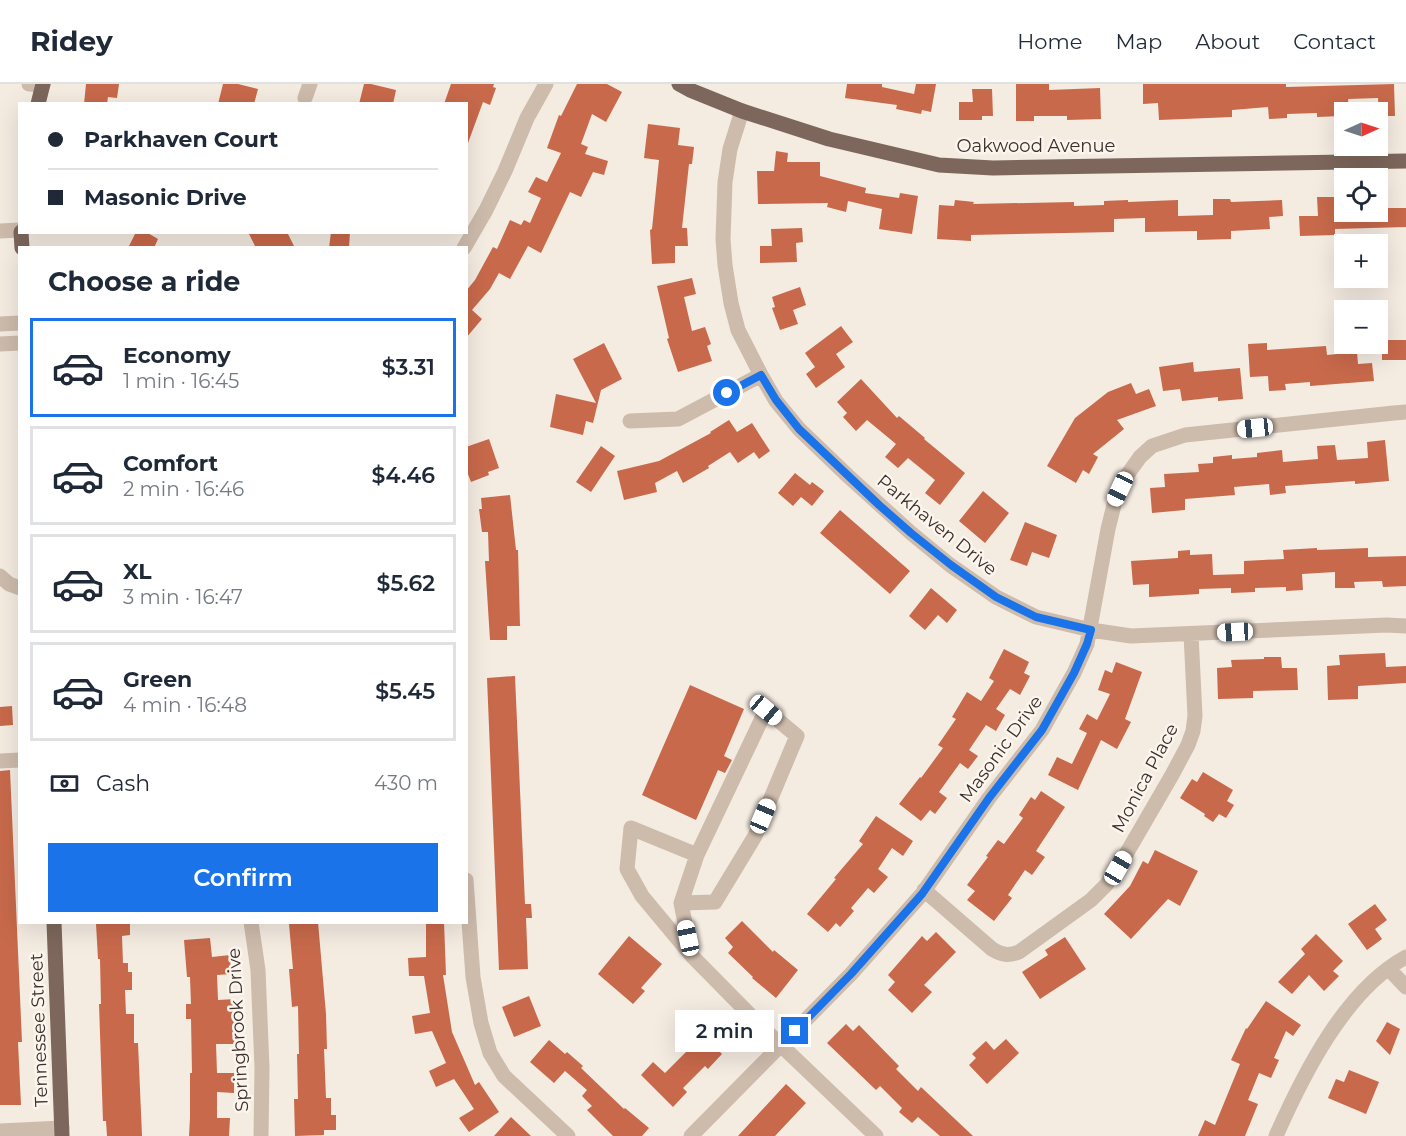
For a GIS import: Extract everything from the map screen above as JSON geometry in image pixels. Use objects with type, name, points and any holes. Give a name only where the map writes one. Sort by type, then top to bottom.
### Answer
[{"type":"main road","points":[[38,102],[43,84]]},
{"type":"main road","name":"Oakwood Avenue","points":[[679,84],[742,111],[829,139],[939,165],[993,168],[1406,161]]},
{"type":"main road","name":"Tennessee Street","points":[[54,924],[62,1132]]},
{"type":"street","points":[[29,84],[43,84]]},
{"type":"street","points":[[465,246],[486,210],[527,118],[546,84]]},
{"type":"street","name":"Parkhaven Drive","points":[[742,111],[730,149],[725,182],[723,240],[726,274],[738,330],[776,400],[799,429],[879,505],[951,565],[996,597],[1036,617],[1091,630],[1131,636],[1406,626]]},
{"type":"street","points":[[0,231],[18,231]]},
{"type":"street","points":[[0,324],[18,323]]},
{"type":"street","points":[[0,344],[18,343]]},
{"type":"street","points":[[630,421],[678,419],[761,375]]},
{"type":"street","name":"Masonic Drive","points":[[690,1136],[851,974],[924,890],[989,798],[1042,730],[1074,673],[1087,644],[1107,529],[1125,478],[1140,457],[1152,446],[1185,435],[1406,412]]},
{"type":"street","points":[[0,576],[9,584],[18,587]]},
{"type":"street","name":"Monica Place","points":[[924,890],[992,949],[1001,954],[1010,955],[1019,952],[1091,900],[1118,868],[1172,775],[1193,731],[1195,716],[1191,634]]},
{"type":"street","points":[[681,903],[716,903],[755,836],[797,736],[766,710],[697,855],[681,903],[692,956]]},
{"type":"street","points":[[0,761],[18,760]]},
{"type":"street","points":[[697,855],[631,828],[627,869],[642,896],[692,956],[781,1046],[876,1136]]},
{"type":"street","points":[[468,908],[473,977],[481,1023],[490,1053],[504,1076],[568,1136]]},
{"type":"street","name":"Springbrook Drive","points":[[250,924],[258,970],[262,1079],[261,1136]]},
{"type":"street","points":[[1276,1136],[1312,1062],[1344,1014],[1372,982],[1406,957]]},
{"type":"street","points":[[1389,969],[1406,987]]},
{"type":"street","points":[[0,1131],[62,1132]]},
{"type":"building","points":[[86,84],[119,84],[117,98],[108,97],[107,102],[84,102]]},
{"type":"building","points":[[223,84],[238,84],[258,89],[255,102],[218,102]]},
{"type":"building","points":[[364,84],[396,90],[393,102],[360,102]]},
{"type":"building","points":[[451,84],[494,84],[493,87],[496,88],[490,105],[483,102],[468,143],[468,102],[445,102]]},
{"type":"building","points":[[577,84],[607,84],[622,92],[606,122],[592,114],[581,144],[588,147],[585,154],[608,161],[604,175],[593,172],[581,197],[570,192],[541,253],[528,246],[510,279],[499,273],[490,289],[472,310],[482,319],[468,336],[468,289],[493,247],[497,249],[510,220],[521,225],[524,220],[530,223],[541,198],[528,192],[536,177],[547,182],[561,153],[547,148],[559,115],[561,116]]},
{"type":"building","points":[[847,84],[882,84],[882,87],[914,94],[916,84],[936,84],[931,112],[922,110],[921,114],[896,109],[897,105],[845,98]]},
{"type":"building","points":[[1016,84],[1049,84],[1049,90],[1100,88],[1101,119],[1067,120],[1067,116],[1034,116],[1034,121],[1016,121]]},
{"type":"building","points":[[1143,84],[1286,84],[1286,87],[1394,84],[1395,116],[1388,116],[1388,102],[1378,102],[1378,98],[1334,102],[1334,116],[1317,117],[1317,113],[1287,114],[1287,118],[1269,119],[1268,107],[1232,110],[1232,117],[1159,120],[1158,103],[1143,104]]},
{"type":"building","points":[[972,89],[992,89],[993,116],[982,116],[982,120],[959,120],[959,102],[973,102]]},
{"type":"building","points":[[648,124],[680,128],[678,145],[694,147],[692,164],[689,164],[682,228],[687,228],[688,246],[675,246],[675,263],[652,264],[650,230],[652,229],[659,160],[644,158]]},
{"type":"building","points":[[776,151],[788,153],[787,162],[820,162],[820,176],[866,188],[865,193],[899,198],[900,193],[918,196],[912,234],[879,229],[882,209],[848,201],[846,212],[827,207],[828,203],[758,204],[757,171],[774,171]]},
{"type":"building","points":[[1317,197],[1334,197],[1334,222],[1388,222],[1388,208],[1406,208],[1406,227],[1335,229],[1334,235],[1300,236],[1299,216],[1318,216]]},
{"type":"building","points":[[1213,199],[1230,199],[1231,202],[1282,200],[1283,216],[1269,217],[1270,229],[1231,231],[1231,239],[1197,240],[1197,231],[1145,232],[1145,218],[1114,219],[1114,232],[971,235],[971,241],[937,239],[939,205],[954,206],[955,200],[974,202],[973,204],[1074,202],[1074,206],[1104,205],[1104,201],[1178,200],[1178,216],[1213,215]]},
{"type":"building","points":[[802,228],[803,242],[796,243],[797,262],[760,263],[760,246],[772,246],[771,229]]},
{"type":"building","points":[[135,234],[149,234],[158,239],[155,246],[129,246]]},
{"type":"building","points":[[249,234],[288,234],[294,246],[255,246]]},
{"type":"building","points":[[331,234],[350,234],[349,246],[329,246]]},
{"type":"building","points":[[692,278],[696,294],[684,297],[692,331],[705,327],[711,344],[707,346],[712,361],[678,372],[667,339],[669,338],[657,286]]},
{"type":"building","points":[[800,287],[806,305],[793,310],[798,324],[780,330],[772,308],[775,307],[772,297]]},
{"type":"building","points":[[841,326],[853,342],[836,354],[845,367],[816,388],[806,374],[815,367],[805,353]]},
{"type":"building","points":[[1388,340],[1406,340],[1406,360],[1382,360],[1382,354],[1388,354]]},
{"type":"building","points":[[604,343],[622,379],[601,390],[593,423],[586,421],[583,435],[550,427],[556,394],[596,403],[573,359]]},
{"type":"building","points":[[1267,343],[1267,350],[1326,346],[1327,355],[1357,354],[1358,364],[1372,363],[1374,381],[1310,386],[1310,382],[1285,384],[1286,390],[1269,391],[1268,376],[1250,377],[1248,344]]},
{"type":"building","points":[[1193,362],[1194,372],[1240,368],[1243,399],[1218,401],[1218,397],[1182,401],[1180,389],[1163,391],[1159,367]]},
{"type":"building","points":[[861,379],[897,418],[899,416],[965,473],[940,505],[925,493],[935,480],[908,458],[898,468],[885,457],[896,444],[867,420],[856,431],[843,417],[847,413],[837,402]]},
{"type":"building","points":[[1131,383],[1136,394],[1149,389],[1156,406],[1117,420],[1124,429],[1093,454],[1098,457],[1089,474],[1083,470],[1076,483],[1047,466],[1075,418],[1108,392]]},
{"type":"building","points":[[729,420],[737,432],[752,423],[770,451],[759,459],[754,452],[738,463],[730,452],[683,483],[677,471],[655,483],[657,492],[624,500],[617,471],[659,461],[711,433]]},
{"type":"building","points":[[489,439],[499,468],[471,482],[468,474],[468,446]]},
{"type":"building","points":[[1385,440],[1389,481],[1285,486],[1286,493],[1270,495],[1269,484],[1234,487],[1235,495],[1185,499],[1185,510],[1152,513],[1150,488],[1165,487],[1164,474],[1199,472],[1198,464],[1213,463],[1213,457],[1232,455],[1232,459],[1257,457],[1257,453],[1282,450],[1283,462],[1318,459],[1317,446],[1335,445],[1337,460],[1368,458],[1367,442]]},
{"type":"building","points":[[601,446],[615,456],[591,492],[576,482]]},
{"type":"building","points":[[795,473],[810,485],[812,482],[824,491],[812,506],[801,497],[793,506],[778,493]]},
{"type":"building","points":[[983,491],[1009,513],[985,543],[959,521]]},
{"type":"building","points":[[510,495],[516,550],[518,550],[520,626],[507,626],[507,640],[490,640],[485,561],[489,561],[488,532],[482,532],[479,509],[482,509],[481,498]]},
{"type":"building","points":[[840,510],[910,571],[890,594],[820,533]]},
{"type":"building","points":[[1025,522],[1057,535],[1049,558],[1032,552],[1027,566],[1010,560]]},
{"type":"building","points":[[1317,548],[1317,550],[1368,548],[1368,557],[1406,556],[1406,586],[1383,587],[1382,581],[1354,582],[1355,588],[1335,588],[1335,572],[1302,574],[1303,590],[1286,591],[1286,587],[1255,588],[1255,592],[1231,593],[1231,588],[1199,589],[1199,594],[1149,597],[1149,584],[1133,585],[1131,561],[1178,558],[1178,551],[1190,550],[1190,555],[1212,554],[1213,575],[1244,574],[1244,561],[1284,559],[1283,550]]},
{"type":"building","points":[[931,588],[957,610],[947,623],[938,615],[925,630],[909,616]]},
{"type":"building","points":[[1004,649],[1029,662],[1024,673],[1030,676],[1020,695],[1010,689],[996,709],[1005,715],[996,731],[986,725],[969,750],[978,756],[968,769],[960,763],[939,792],[947,798],[935,814],[930,810],[921,821],[899,804],[943,748],[938,745],[956,719],[952,717],[967,692],[981,701],[994,681],[989,678]]},
{"type":"building","points":[[1385,653],[1386,667],[1406,666],[1406,683],[1358,686],[1358,699],[1328,700],[1327,666],[1340,665],[1339,655]]},
{"type":"building","points":[[1264,657],[1281,657],[1282,668],[1297,668],[1298,690],[1253,691],[1253,698],[1218,699],[1217,668],[1232,667],[1231,660],[1264,659]]},
{"type":"building","points":[[1116,662],[1142,672],[1125,719],[1131,722],[1117,749],[1101,740],[1078,790],[1048,775],[1057,757],[1072,764],[1087,733],[1079,729],[1087,714],[1097,720],[1110,694],[1098,690],[1105,670],[1112,673]]},
{"type":"building","points":[[515,676],[525,904],[531,904],[532,918],[526,918],[528,969],[499,970],[487,678]]},
{"type":"building","points":[[690,685],[744,709],[724,756],[732,760],[725,773],[718,770],[696,820],[642,795]]},
{"type":"building","points":[[12,706],[13,725],[0,726],[0,707]]},
{"type":"building","points":[[10,770],[22,1042],[18,1042],[21,1105],[0,1105],[0,771]]},
{"type":"building","points":[[1203,772],[1233,790],[1227,801],[1234,805],[1226,818],[1219,814],[1213,822],[1180,798],[1192,779],[1197,782]]},
{"type":"building","points":[[1041,791],[1065,807],[1036,851],[1045,857],[1032,875],[1025,870],[1008,895],[1012,898],[994,921],[967,900],[975,891],[967,885],[998,840],[1004,844],[1023,818],[1019,815],[1031,797],[1035,800]]},
{"type":"building","points":[[876,816],[913,841],[903,856],[892,848],[878,869],[888,877],[874,893],[868,888],[851,908],[854,911],[840,927],[836,923],[828,932],[807,914],[863,844],[859,841]]},
{"type":"building","points":[[1155,850],[1198,871],[1180,906],[1168,899],[1131,939],[1104,914],[1130,886],[1143,861],[1148,864]]},
{"type":"building","points":[[1375,904],[1387,920],[1375,929],[1382,939],[1367,950],[1348,924]]},
{"type":"building","points":[[742,921],[773,952],[774,950],[798,970],[776,998],[752,978],[728,953],[733,947],[725,938]]},
{"type":"building","points":[[96,924],[130,924],[130,935],[122,936],[123,963],[128,963],[128,972],[132,972],[132,990],[125,990],[126,1014],[134,1014],[134,1043],[138,1043],[142,1136],[107,1136],[106,1121],[103,1121],[99,1004],[101,1004],[100,959],[98,959]]},
{"type":"building","points":[[289,924],[318,924],[326,1014],[327,1049],[324,1049],[326,1098],[331,1098],[331,1115],[336,1115],[336,1130],[324,1130],[324,1135],[295,1136],[294,1099],[298,1099],[297,1054],[299,1054],[298,1006],[292,1007],[289,969],[293,969]]},
{"type":"building","points":[[426,924],[444,924],[446,975],[443,975],[452,1032],[475,1085],[479,1082],[499,1112],[469,1132],[459,1118],[474,1109],[454,1079],[436,1087],[429,1071],[446,1063],[432,1031],[415,1034],[412,1016],[430,1013],[424,976],[409,976],[408,958],[426,957]]},
{"type":"building","points":[[936,932],[956,952],[924,985],[932,992],[912,1013],[888,990],[895,982],[888,975],[922,936],[927,941]]},
{"type":"building","points":[[1316,934],[1343,961],[1333,971],[1339,976],[1324,991],[1309,975],[1292,994],[1278,982],[1305,954],[1301,949]]},
{"type":"building","points":[[629,936],[662,964],[641,988],[645,991],[633,1004],[598,974]]},
{"type":"building","points":[[1065,937],[1086,969],[1040,999],[1022,972],[1048,955],[1045,950]]},
{"type":"building","points":[[210,938],[212,957],[230,955],[231,974],[217,975],[218,1000],[235,999],[236,1044],[216,1044],[217,1073],[234,1073],[234,1093],[217,1092],[217,1118],[230,1118],[229,1136],[189,1136],[190,1073],[192,1073],[191,1019],[186,1019],[186,1004],[191,1004],[190,977],[187,977],[184,940]]},
{"type":"building","points":[[529,996],[541,1026],[514,1037],[502,1007]]},
{"type":"building","points":[[1266,1001],[1301,1025],[1293,1036],[1286,1031],[1274,1058],[1279,1060],[1271,1078],[1259,1073],[1248,1100],[1258,1104],[1245,1136],[1198,1136],[1205,1120],[1215,1125],[1240,1064],[1231,1060],[1246,1028]]},
{"type":"building","points":[[1387,1022],[1400,1029],[1390,1055],[1376,1041]]},
{"type":"building","points":[[712,1024],[728,1039],[718,1050],[722,1054],[708,1069],[705,1066],[683,1088],[687,1092],[673,1107],[641,1075],[653,1062],[665,1073],[688,1050],[684,1046],[697,1032],[701,1035]]},
{"type":"building","points":[[846,1024],[853,1031],[859,1025],[899,1066],[896,1069],[918,1091],[921,1087],[973,1136],[940,1136],[918,1117],[912,1123],[899,1112],[902,1108],[880,1086],[876,1090],[827,1043]]},
{"type":"building","points":[[1006,1039],[1019,1053],[987,1084],[969,1065],[976,1058],[972,1054],[986,1041],[994,1050]]},
{"type":"building","points":[[549,1040],[583,1066],[581,1068],[624,1109],[649,1128],[642,1136],[613,1136],[587,1110],[592,1106],[582,1096],[587,1090],[565,1071],[554,1083],[530,1062]]},
{"type":"building","points":[[1349,1070],[1379,1082],[1366,1114],[1328,1098],[1336,1079],[1344,1082]]},
{"type":"building","points":[[786,1084],[806,1103],[775,1136],[738,1136]]},
{"type":"building","points":[[511,1117],[531,1136],[494,1136]]},
{"type":"route","points":[[727,393],[761,375],[776,400],[799,429],[879,505],[951,565],[996,597],[1036,617],[1091,630],[1074,673],[1042,730],[989,798],[922,894],[851,974],[795,1031]]}]
